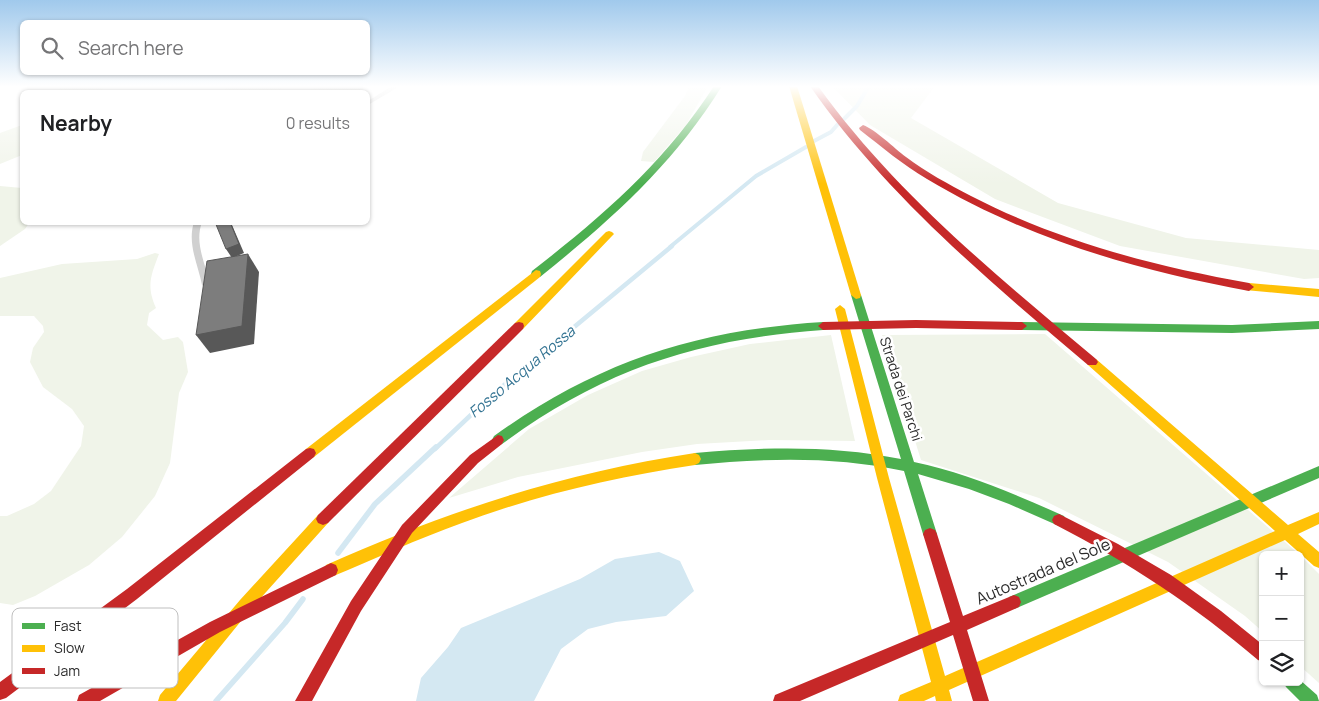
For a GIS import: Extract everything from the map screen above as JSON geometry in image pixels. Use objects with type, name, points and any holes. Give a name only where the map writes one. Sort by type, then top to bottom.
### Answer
[{"type":"highway","points":[[113,608],[537,275],[630,194],[655,169],[697,119]]},
{"type":"highway","points":[[631,210],[683,147],[699,119]]},
{"type":"highway","name":"Strada dei Parchi","points":[[803,119],[981,701]]},
{"type":"highway","points":[[843,119],[862,149],[937,225],[1017,299],[1201,454],[1319,561]]},
{"type":"highway","points":[[850,119],[890,151],[923,174],[951,190],[1040,233],[1094,252],[1202,279],[1319,293]]},
{"type":"highway","points":[[178,686],[245,603],[306,536],[551,294],[619,223]]},
{"type":"highway","points":[[838,301],[883,478],[944,701]]},
{"type":"highway","points":[[304,701],[356,606],[407,529],[474,459],[516,425],[573,391],[629,366],[692,346],[735,336],[804,327],[916,324],[1232,330],[1319,325]]},
{"type":"highway","points":[[178,647],[230,619],[357,559],[487,507],[592,477],[687,458],[780,452],[852,455],[899,464],[971,482],[1068,523],[1147,568],[1240,634],[1259,651]]},
{"type":"highway","name":"Autostrada del Sole","points":[[780,701],[1319,472]]},
{"type":"highway","points":[[906,701],[1319,518]]},
{"type":"highway","points":[[0,692],[12,683]]},
{"type":"highway","points":[[1295,686],[1311,701]]},
{"type":"highway","points":[[85,701],[106,688]]},
{"type":"highway","points":[[166,701],[176,688]]},
{"type":"lane","points":[[196,225],[196,248],[205,272],[208,298]]},
{"type":"lane","points":[[908,568],[933,701]]},
{"type":"lane","points":[[944,576],[991,701]]},
{"type":"shaded area","points":[[668,119],[690,119],[654,162],[641,161],[643,152]]},
{"type":"shaded area","points":[[864,119],[912,119],[1058,203],[1186,238],[1319,250],[1319,278],[1304,279],[1120,246],[995,199],[870,125]]},
{"type":"shaded area","points":[[20,126],[20,156],[0,164],[0,133]]},
{"type":"shaded area","points":[[0,186],[20,188],[20,225],[28,225],[25,229],[0,246]]},
{"type":"shaded area","points":[[155,253],[159,254],[150,287],[156,308],[149,313],[147,325],[163,340],[178,337],[183,342],[188,372],[179,393],[170,463],[155,496],[122,537],[89,565],[35,596],[13,605],[0,603],[0,516],[7,516],[34,504],[51,491],[81,446],[84,426],[72,409],[43,387],[30,362],[33,348],[44,332],[43,326],[34,316],[0,316],[0,278],[62,264],[137,259]]},
{"type":"shaded area","points":[[1045,334],[1295,551],[1259,551],[1259,628],[1245,616],[1168,562],[1039,498],[921,460],[882,335]]},
{"type":"shaded area","points":[[831,335],[855,441],[769,440],[697,444],[642,452],[518,477],[449,498],[529,429],[588,395],[642,371],[691,357],[750,344]]},
{"type":"shaded area","points":[[1304,559],[1319,574],[1319,683],[1304,670]]},
{"type":"water","points":[[659,552],[680,561],[694,591],[666,616],[616,622],[588,629],[561,649],[534,701],[416,701],[421,678],[448,647],[461,628],[580,579],[615,559]]},
{"type":"building","points":[[216,225],[231,225],[239,244],[226,249]]},
{"type":"building","points":[[248,254],[242,326],[196,335],[207,261]]},
{"type":"waterway","name":"Fosso Acqua Rossa","points":[[814,141],[831,132],[838,124]]},
{"type":"waterway","name":"Fosso Acqua Rossa","points":[[670,247],[756,176],[806,147]]},
{"type":"waterway","name":"Fosso Acqua Rossa","points":[[435,449],[492,395],[672,246]]},
{"type":"waterway","name":"Fosso Acqua Rossa","points":[[338,553],[375,504],[436,447]]},
{"type":"waterway","name":"Fosso Acqua Rossa","points":[[216,701],[285,623],[303,599]]},
{"type":"traffic: fast","points":[[536,274],[587,233],[636,189],[681,140],[697,119]]},
{"type":"traffic: fast","points":[[856,295],[930,534]]},
{"type":"traffic: fast","points":[[1022,326],[1232,329],[1319,325]]},
{"type":"traffic: fast","points":[[498,440],[532,415],[570,393],[610,374],[652,358],[694,345],[738,335],[823,326]]},
{"type":"traffic: fast","points":[[695,459],[744,454],[791,453],[837,455],[882,461],[926,470],[970,483],[1059,520]]},
{"type":"traffic: fast","points":[[1014,602],[1319,472]]},
{"type":"traffic: fast","points":[[1295,686],[1311,701]]},
{"type":"traffic: slow","points":[[803,119],[856,295]]},
{"type":"traffic: slow","points":[[519,326],[609,234]]},
{"type":"traffic: slow","points":[[310,453],[536,274]]},
{"type":"traffic: slow","points":[[1249,287],[1319,293]]},
{"type":"traffic: slow","points":[[840,309],[883,478],[944,701]]},
{"type":"traffic: slow","points":[[1092,362],[1319,561]]},
{"type":"traffic: slow","points":[[331,570],[418,533],[509,501],[601,476],[695,459]]},
{"type":"traffic: slow","points":[[906,701],[1319,518]]},
{"type":"traffic: slow","points":[[178,686],[245,605],[323,519]]},
{"type":"traffic: slow","points":[[166,701],[177,688]]},
{"type":"traffic: jam","points":[[838,119],[885,172],[952,239],[1092,362]]},
{"type":"traffic: jam","points":[[863,128],[904,160],[930,177],[1005,217],[1044,233],[1125,260],[1207,280],[1249,287]]},
{"type":"traffic: jam","points":[[823,326],[916,324],[1022,326]]},
{"type":"traffic: jam","points":[[323,519],[519,326]]},
{"type":"traffic: jam","points":[[303,701],[356,606],[407,529],[474,459],[498,440]]},
{"type":"traffic: jam","points":[[113,608],[310,453]]},
{"type":"traffic: jam","points":[[1059,520],[1166,580],[1216,616],[1259,652]]},
{"type":"traffic: jam","points":[[930,534],[981,701]]},
{"type":"traffic: jam","points":[[178,648],[215,627],[331,570]]},
{"type":"traffic: jam","points":[[781,701],[1014,602]]},
{"type":"traffic: jam","points":[[0,692],[12,683]]},
{"type":"traffic: jam","points":[[85,701],[108,688]]}]
